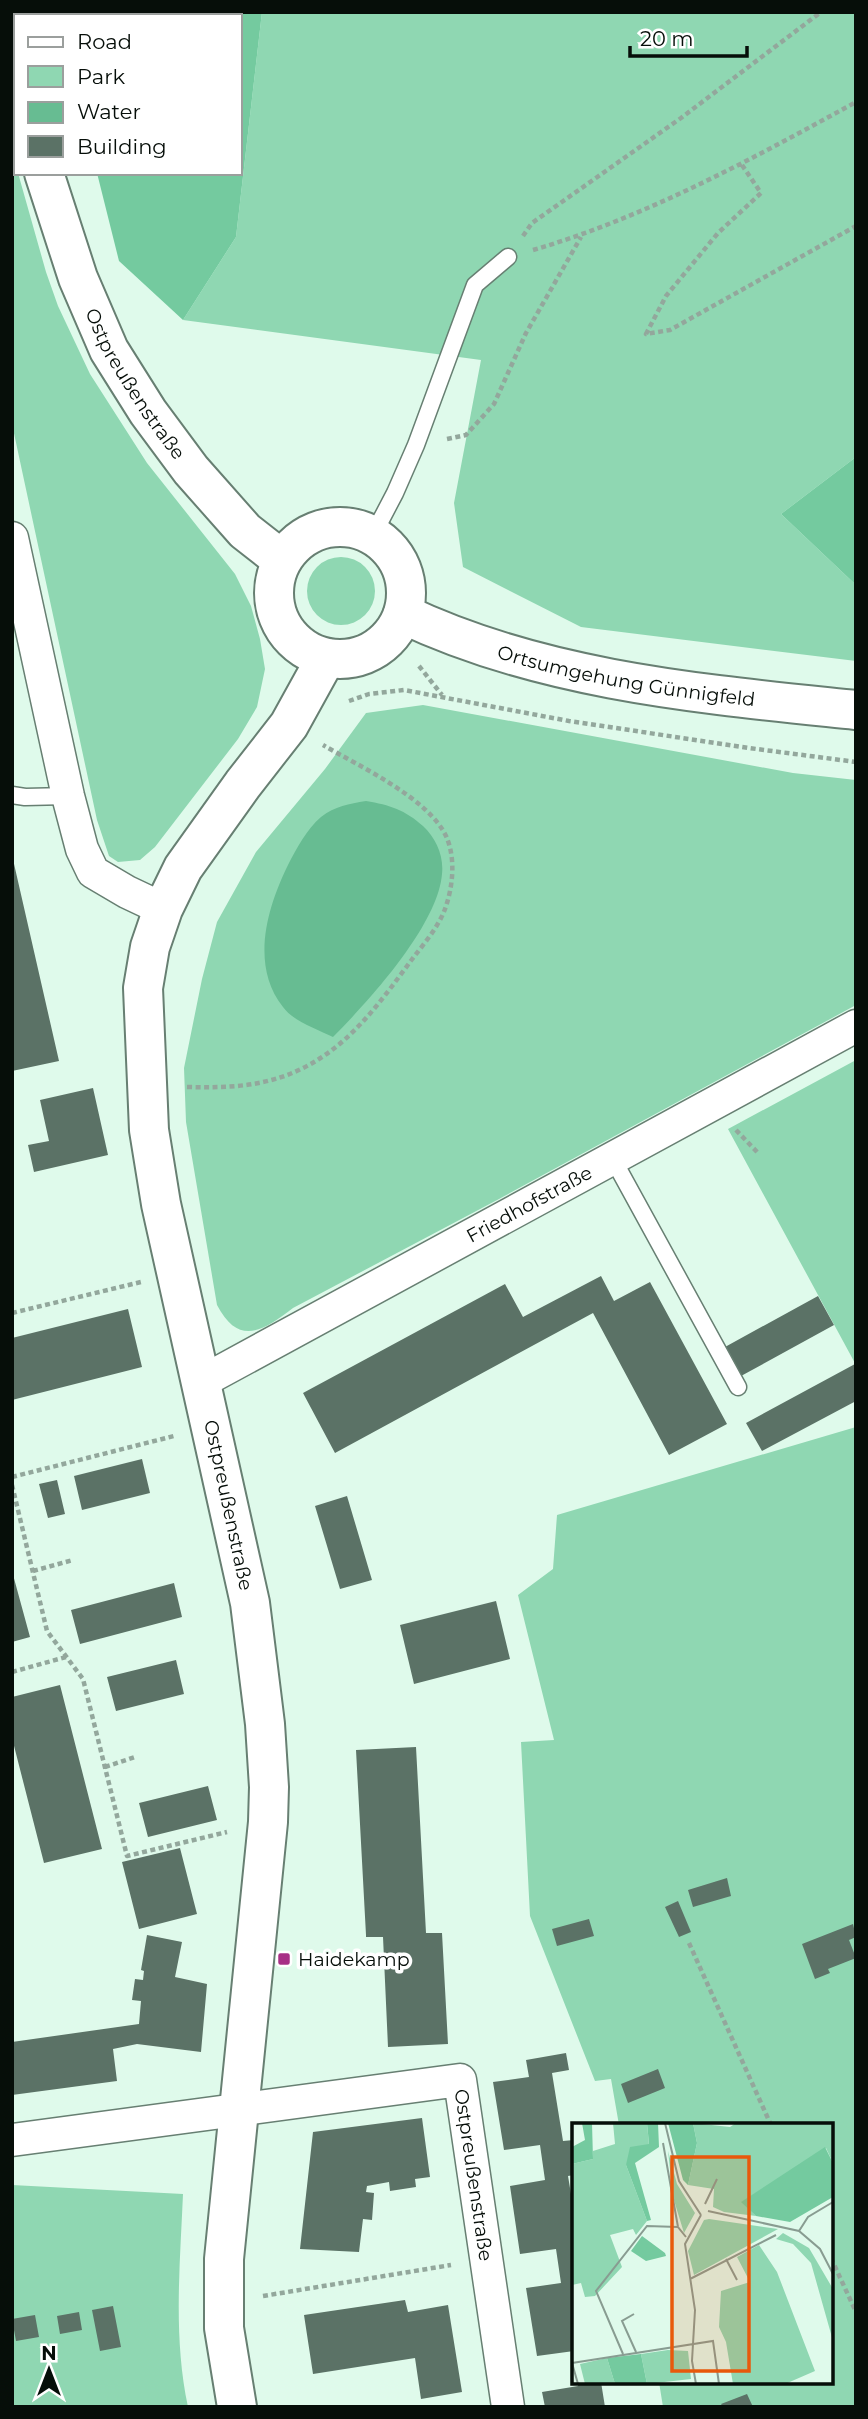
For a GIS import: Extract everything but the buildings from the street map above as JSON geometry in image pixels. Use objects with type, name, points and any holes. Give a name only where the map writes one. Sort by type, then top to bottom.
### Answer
[{"type":"street","name":"Ostpreußenstraße","points":[[45,175],[78,278],[109,350],[148,412],[191,470],[245,531],[282,560]]},
{"type":"street","points":[[332,526],[353,527],[373,535],[390,549],[402,569],[407,591],[404,614],[395,631],[382,645],[365,654],[346,659],[326,658],[307,650],[291,637],[279,620],[274,590],[282,560],[295,543],[312,532],[332,526]]},
{"type":"street","points":[[12,538],[82,849],[93,872],[163,909]]},
{"type":"street","name":"Ortsumgehung Günnigfeld","points":[[404,614],[432,628],[574,671],[709,695],[856,710]]},
{"type":"street","name":"Ostpreußenstraße","points":[[237,2407],[224,2328],[224,2259],[268,1822],[265,1724],[250,1603],[157,1179],[149,1130],[143,988],[150,947],[163,909],[183,868],[289,725],[326,658]]},
{"type":"street","name":"Friedhofstraße","points":[[203,1381],[856,1026]]},
{"type":"street","name":"Ostpreußenstraße","points":[[240,2108],[460,2080],[508,2407]]},
{"type":"street","points":[[12,2140],[240,2108]]},
{"type":"lane","points":[[373,535],[395,494],[416,445],[475,285],[508,257]]},
{"type":"lane","points":[[12,795],[68,796]]},
{"type":"lane","points":[[613,1159],[738,1387]]},
{"type":"path","points":[[508,257],[532,223],[681,118],[821,12]]},
{"type":"path","points":[[508,257],[582,236],[742,164],[856,102]]},
{"type":"path","points":[[742,164],[761,193],[718,233],[666,296],[646,334],[670,330],[856,226]]},
{"type":"path","points":[[416,445],[466,435],[494,404],[526,333],[582,236]]},
{"type":"path","points":[[346,702],[369,694],[404,690],[569,721],[856,762]]},
{"type":"path","points":[[146,1087],[244,1087],[265,1083],[298,1071],[328,1055],[352,1034],[382,1000],[444,911],[452,885],[452,863],[447,837],[435,819],[413,799],[289,725]]},
{"type":"path","points":[[12,1313],[177,1273]]},
{"type":"path","points":[[12,1477],[212,1426]]},
{"type":"path","points":[[12,1485],[47,1631],[83,1679],[127,1856],[268,1822]]},
{"type":"path","points":[[33,1571],[73,1560]]},
{"type":"path","points":[[12,1672],[66,1657]]},
{"type":"path","points":[[105,1767],[135,1757]]},
{"type":"path","points":[[689,1943],[770,2123]]},
{"type":"path","points":[[223,2303],[486,2260]]},
{"type":"path","points":[[833,2262],[856,2312]]},
{"type":"green space","points":[[262,12],[856,12],[856,457],[781,514],[856,585],[856,661],[581,627],[463,567],[454,503],[481,360],[183,320],[236,237]]},
{"type":"green space","points":[[12,152],[14,175],[19,175],[46,272],[58,306],[90,374],[147,463],[235,574],[251,606],[260,639],[265,669],[257,707],[238,739],[155,847],[140,860],[118,862],[109,856],[97,820],[12,424]]},
{"type":"green space","points":[[341,557],[354,560],[365,567],[372,578],[375,591],[372,604],[365,615],[354,622],[341,625],[328,622],[317,615],[310,604],[307,591],[310,578],[317,567],[328,560]]},
{"type":"green space","points":[[423,705],[793,773],[856,780],[856,1005],[293,1308],[272,1323],[252,1331],[243,1330],[225,1318],[217,1305],[186,1122],[184,1068],[217,922],[256,852],[325,769],[366,713]]},
{"type":"green space","points":[[856,1060],[856,1365],[728,1129]]},
{"type":"green space","points":[[856,1427],[856,2407],[663,2407],[659,2384],[833,2384],[833,2123],[619,2123],[611,2079],[595,2081],[530,1916],[521,1742],[554,1740],[518,1595],[553,1569],[557,1515]]},
{"type":"green space","points":[[12,2185],[183,2194],[179,2328],[188,2407],[12,2407]]},
{"type":"shaded area","points":[[262,12],[236,237],[183,320],[119,261],[98,175],[242,175],[242,14],[56,14]]},
{"type":"shaded area","points":[[856,457],[856,585],[781,514]]},
{"type":"water","points":[[366,801],[397,809],[423,826],[438,848],[442,874],[438,894],[428,916],[400,961],[365,1004],[333,1037],[299,1021],[283,1007],[273,991],[267,973],[265,936],[280,882],[307,833],[321,817],[332,810]]},
{"type":"place","name":"Haidekamp","points":[[284,1959]]}]
